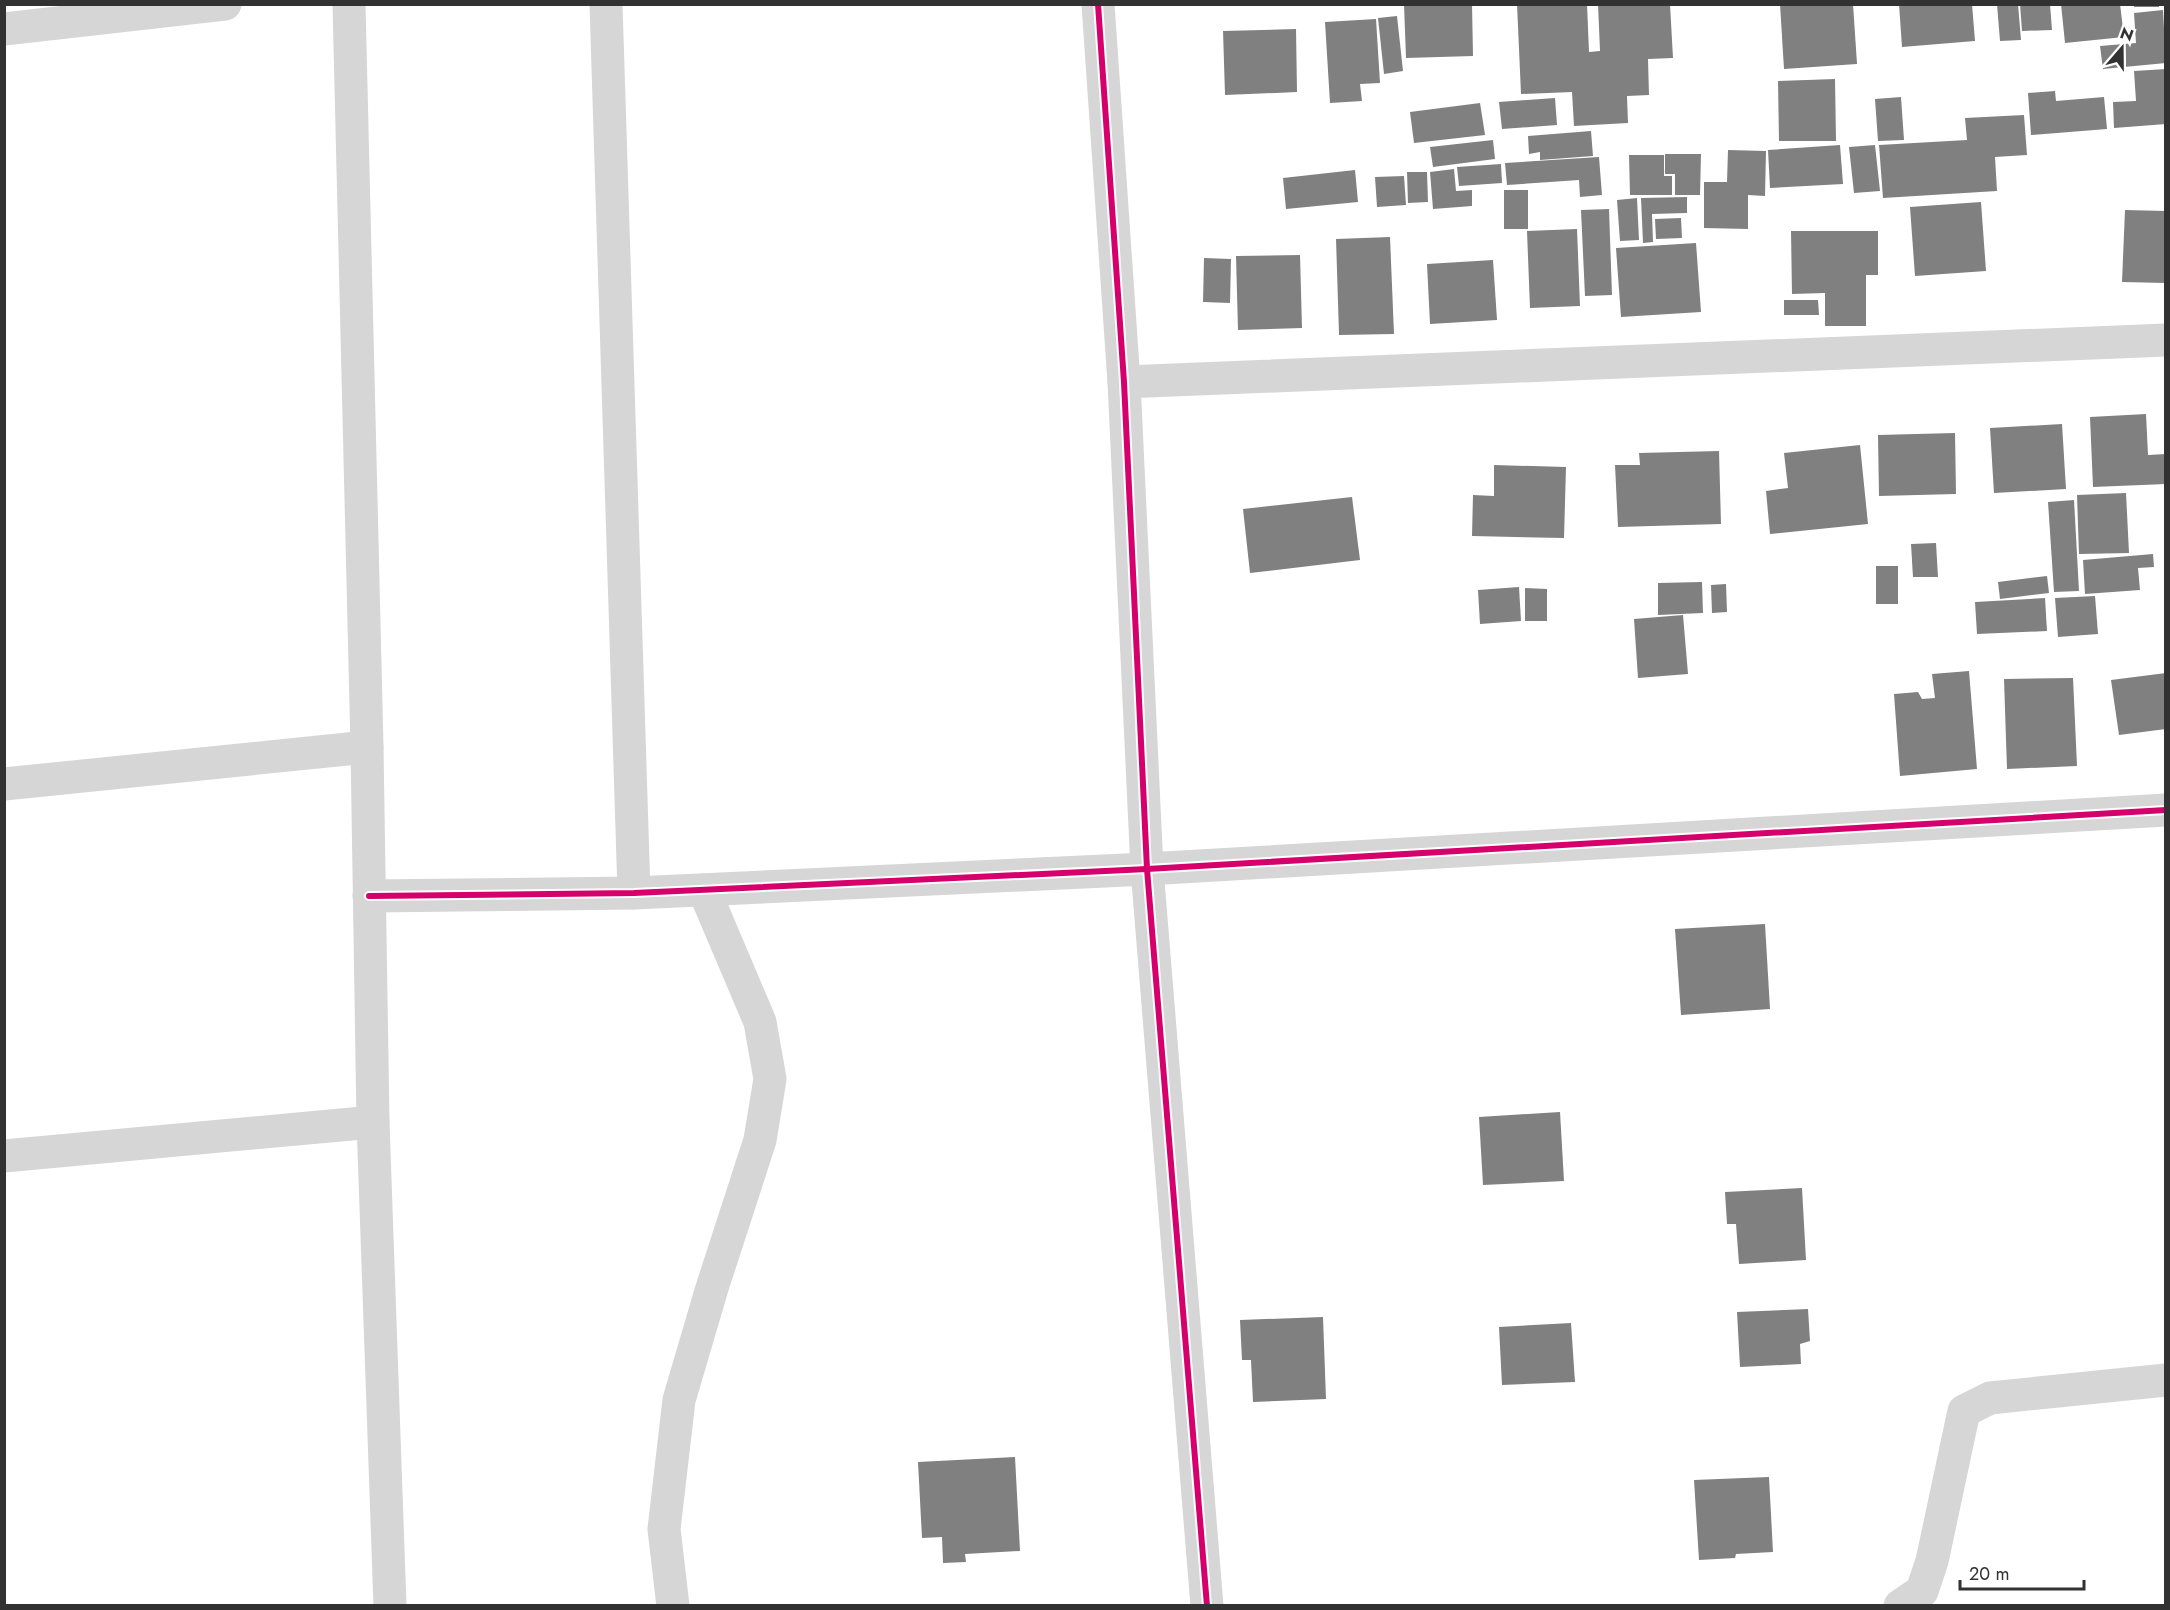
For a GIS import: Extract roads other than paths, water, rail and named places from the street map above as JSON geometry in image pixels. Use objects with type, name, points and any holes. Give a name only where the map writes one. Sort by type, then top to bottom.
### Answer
[{"type":"street","points":[[4,29],[225,4]]},
{"type":"street","points":[[350,4],[368,747],[373,1122],[390,1605]]},
{"type":"street","points":[[606,4],[634,893]]},
{"type":"street","points":[[1098,4],[1124,382],[1147,869],[1207,1605]]},
{"type":"street","points":[[1124,382],[2166,340]]},
{"type":"street","points":[[4,784],[368,747]]},
{"type":"street","points":[[369,896],[634,893],[1147,869],[2166,810]]},
{"type":"street","points":[[673,1605],[664,1529],[679,1400],[711,1288],[760,1140],[770,1078],[760,1022],[704,890]]},
{"type":"street","points":[[4,1156],[373,1122]]},
{"type":"street","points":[[1900,1605],[1922,1591],[1932,1561],[1965,1411],[1990,1398],[2166,1380]]}]
